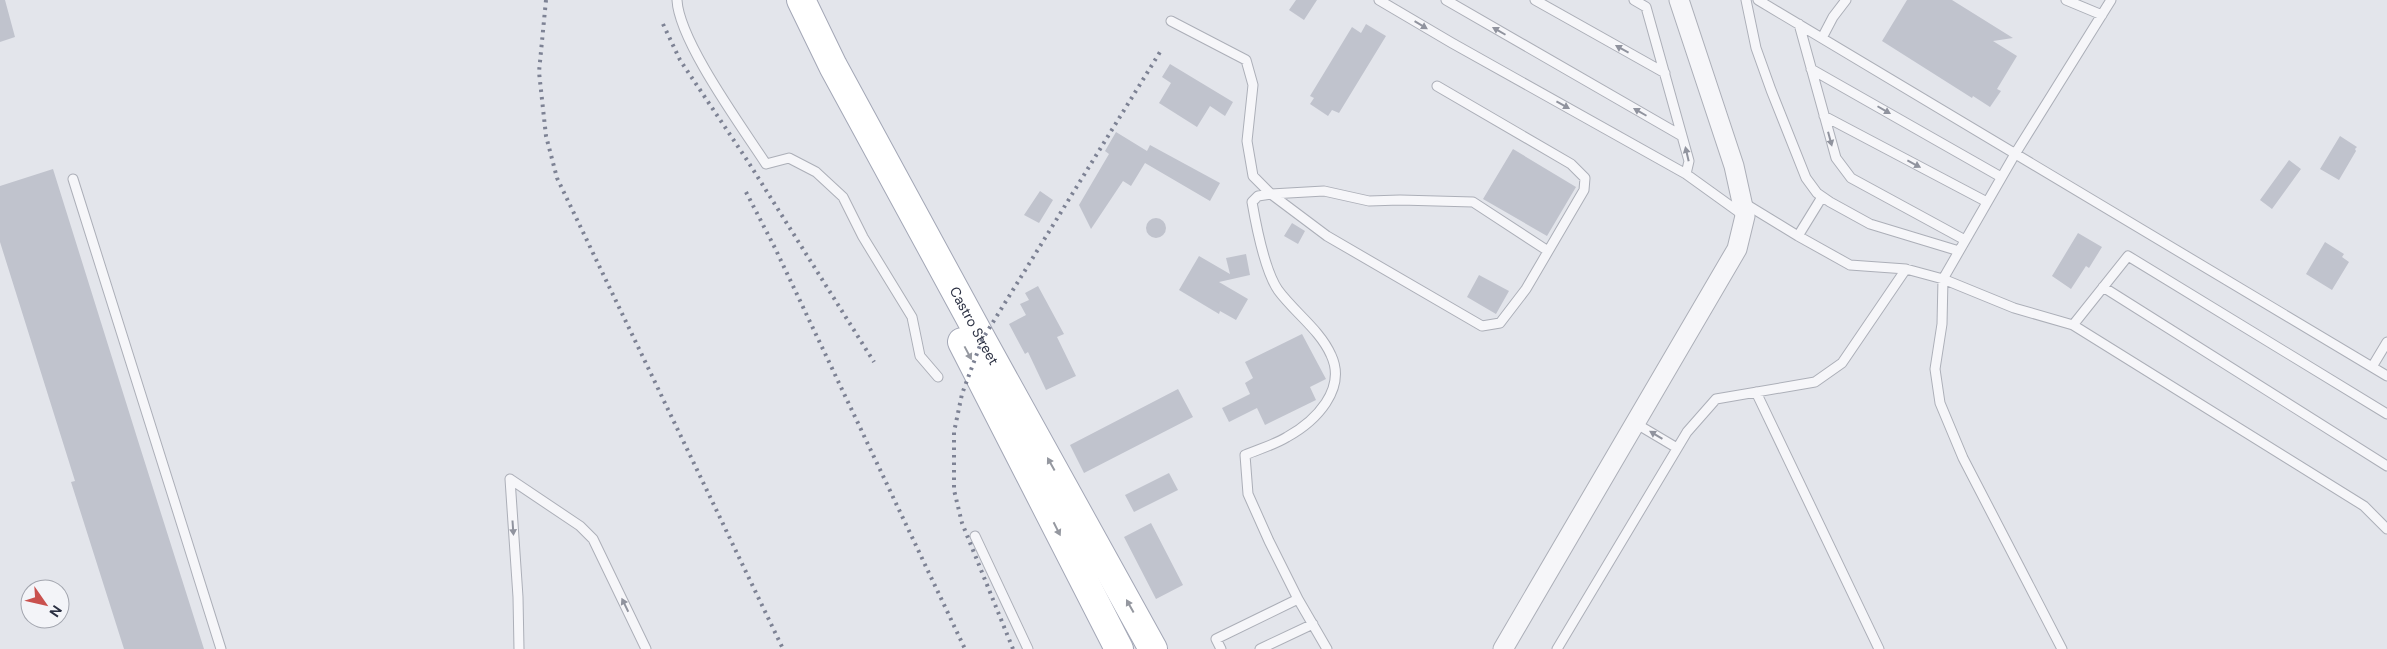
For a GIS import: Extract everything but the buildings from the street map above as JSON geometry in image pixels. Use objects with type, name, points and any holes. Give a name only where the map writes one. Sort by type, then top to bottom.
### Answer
[{"type":"main road","name":"Castro Street","points":[[782,0],[973,362],[1119,649]]},
{"type":"main road","name":"Castro Street","points":[[801,0],[833,66],[1153,649]]},
{"type":"street","points":[[1503,649],[1737,249],[1743,209],[1734,166],[1679,0]]},
{"type":"lane","points":[[677,0],[678,13],[702,62],[766,164],[790,158],[816,172],[843,197],[863,238],[912,317],[920,356],[938,377]]},
{"type":"lane","points":[[1380,0],[1452,43],[1686,174],[1743,209],[1798,236],[1850,265],[1906,269],[1943,279],[2014,308],[2073,325],[2364,506],[2387,529]]},
{"type":"lane","points":[[1446,0],[1682,136]]},
{"type":"lane","points":[[1535,0],[1665,73]]},
{"type":"lane","points":[[1634,0],[1646,7],[1689,161],[1686,174]]},
{"type":"lane","points":[[1746,0],[1756,48],[1806,178],[1822,196],[1870,224],[1959,251]]},
{"type":"lane","points":[[1758,0],[2387,376]]},
{"type":"lane","points":[[1822,38],[1833,17],[1846,0]]},
{"type":"lane","points":[[2066,0],[2102,15]]},
{"type":"lane","points":[[2062,649],[1963,458],[1940,403],[1935,369],[1942,324],[1943,279],[2014,154],[2111,0]]},
{"type":"lane","points":[[1171,21],[1246,60],[1253,85],[1247,141],[1253,176],[1271,194],[1327,236],[1482,326],[1500,323],[1526,289],[1584,190],[1585,178],[1571,164],[1437,86]]},
{"type":"lane","points":[[1799,24],[1836,158],[1851,178],[1965,240]]},
{"type":"lane","points":[[1811,69],[2001,177]]},
{"type":"lane","points":[[1824,116],[1987,202]]},
{"type":"lane","points":[[73,179],[221,649]]},
{"type":"lane","points":[[1327,649],[1298,599],[1248,494],[1245,455],[1288,437],[1324,408],[1337,380],[1331,355],[1313,329],[1277,289],[1258,237],[1252,202],[1258,196],[1271,194],[1324,191],[1369,201],[1473,202],[1548,251]]},
{"type":"lane","points":[[1798,236],[1822,196]]},
{"type":"lane","points":[[2073,325],[2128,256],[2387,414]]},
{"type":"lane","points":[[1557,649],[1687,432],[1716,399],[1815,382],[1842,363],[1906,269]]},
{"type":"lane","points":[[2103,287],[2387,466]]},
{"type":"lane","points":[[2372,368],[2387,342]]},
{"type":"lane","points":[[1756,392],[1879,649]]},
{"type":"lane","points":[[1636,422],[1677,448]]},
{"type":"lane","points":[[519,649],[510,479],[580,526],[593,539],[646,649]]},
{"type":"lane","points":[[975,536],[1028,649]]},
{"type":"lane","points":[[1221,649],[1216,639],[1298,599]]},
{"type":"lane","points":[[1260,649],[1313,624]]},
{"type":"railway","points":[[546,0],[539,72],[546,136],[557,178],[783,649]]},
{"type":"railway","points":[[663,24],[680,60],[747,160],[874,362]]},
{"type":"railway","points":[[1013,649],[962,523],[954,490],[954,432],[962,394],[982,340],[1160,52]]},
{"type":"railway","points":[[746,192],[775,248],[965,649]]}]
